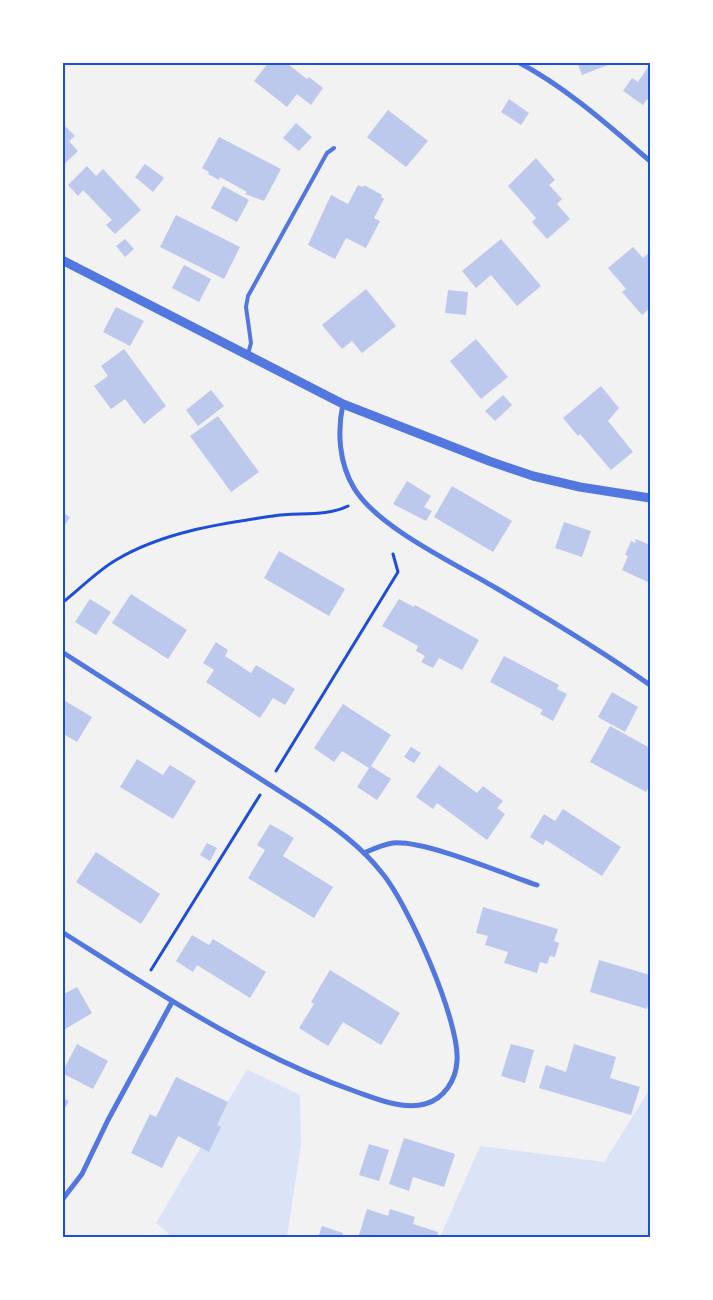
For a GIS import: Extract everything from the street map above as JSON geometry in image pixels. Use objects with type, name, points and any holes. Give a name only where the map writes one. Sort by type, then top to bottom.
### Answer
[{"type":"street","points":[[518,62],[539,73],[585,106],[650,161]]},
{"type":"street","points":[[62,260],[343,404],[489,461],[534,476],[589,488],[650,498]]},
{"type":"street","points":[[343,404],[340,419],[343,459],[354,489],[386,521],[600,651],[650,685]]},
{"type":"street","points":[[62,652],[306,808],[341,832],[364,853],[397,892],[421,942],[445,1005],[455,1039],[458,1059],[455,1074],[441,1096],[425,1104],[408,1105],[363,1094],[332,1083],[272,1056],[172,1002],[62,932]]},
{"type":"street","points":[[364,853],[393,843],[412,844],[537,885]]},
{"type":"street","points":[[62,1200],[82,1174],[108,1120],[172,1002]]},
{"type":"lane","points":[[248,356],[251,330],[246,307],[251,289],[327,153],[334,148]]},
{"type":"path","points":[[62,603],[115,561],[134,550],[182,532],[245,520],[330,511],[344,508],[362,498]]},
{"type":"shaded area","points":[[247,1069],[300,1095],[301,1145],[287,1237],[172,1237],[156,1223]]},
{"type":"shaded area","points":[[650,1089],[650,1237],[440,1237],[480,1146],[604,1162]]},
{"type":"building","points":[[269,62],[285,62],[307,79],[309,77],[323,88],[311,105],[297,94],[287,107],[254,81]]},
{"type":"building","points":[[577,62],[613,62],[613,63],[582,75]]},
{"type":"building","points":[[650,64],[650,102],[647,99],[643,105],[623,91],[632,78],[638,82]]},
{"type":"building","points":[[509,99],[529,113],[521,125],[501,112]]},
{"type":"building","points":[[388,110],[428,141],[406,167],[367,137]]},
{"type":"building","points":[[62,123],[75,136],[69,141],[78,151],[62,166]]},
{"type":"building","points":[[296,123],[312,137],[299,151],[283,138]]},
{"type":"building","points":[[219,137],[281,169],[264,201],[245,194],[247,192],[220,177],[219,180],[202,168]]},
{"type":"building","points":[[536,158],[555,180],[549,185],[562,199],[557,204],[570,219],[547,239],[532,222],[536,218],[508,186]]},
{"type":"building","points":[[145,164],[164,178],[153,192],[135,177]]},
{"type":"building","points":[[87,166],[96,176],[103,169],[141,210],[115,234],[106,225],[112,220],[83,190],[78,196],[68,185]]},
{"type":"building","points":[[358,185],[363,187],[364,185],[382,195],[381,197],[384,199],[374,218],[380,221],[366,248],[346,238],[335,259],[308,245],[331,195],[348,204]]},
{"type":"building","points":[[223,186],[249,200],[237,222],[211,208]]},
{"type":"building","points":[[176,215],[240,247],[224,279],[160,247]]},
{"type":"building","points":[[125,239],[134,249],[125,257],[116,246]]},
{"type":"building","points":[[501,239],[541,286],[517,306],[491,275],[476,288],[462,271]]},
{"type":"building","points":[[633,247],[643,258],[650,252],[650,308],[642,315],[622,292],[626,289],[608,268]]},
{"type":"building","points":[[184,265],[211,279],[199,302],[172,288]]},
{"type":"building","points":[[366,289],[396,326],[362,353],[352,341],[342,349],[322,325]]},
{"type":"building","points":[[448,290],[468,292],[466,315],[445,313]]},
{"type":"building","points":[[116,307],[144,321],[130,346],[103,332]]},
{"type":"building","points":[[476,339],[508,377],[481,399],[450,361]]},
{"type":"building","points":[[124,349],[166,406],[144,424],[125,399],[111,409],[94,386],[108,376],[101,366]]},
{"type":"building","points":[[601,386],[619,408],[608,421],[633,452],[611,470],[580,434],[578,436],[563,418]]},
{"type":"building","points":[[211,390],[224,406],[198,426],[186,410]]},
{"type":"building","points":[[503,395],[512,405],[495,421],[485,411]]},
{"type":"building","points":[[218,416],[259,472],[231,492],[190,436]]},
{"type":"building","points":[[407,481],[431,496],[424,507],[432,511],[426,521],[393,504]]},
{"type":"building","points":[[452,486],[512,521],[493,552],[434,517]]},
{"type":"building","points":[[62,512],[70,517],[62,529]]},
{"type":"building","points":[[564,522],[591,531],[582,557],[555,548]]},
{"type":"building","points":[[636,539],[650,545],[650,583],[622,570],[628,556],[625,555],[631,541],[635,543]]},
{"type":"building","points":[[279,551],[345,589],[329,616],[264,578]]},
{"type":"building","points":[[131,594],[187,630],[168,659],[112,623]]},
{"type":"building","points":[[90,599],[111,612],[96,635],[75,622]]},
{"type":"building","points":[[399,599],[414,607],[415,605],[479,640],[462,670],[439,658],[433,668],[421,662],[425,656],[416,651],[418,646],[382,626]]},
{"type":"building","points":[[216,642],[228,650],[225,656],[251,673],[256,665],[295,689],[285,705],[273,698],[260,718],[206,682],[214,670],[203,663]]},
{"type":"building","points":[[504,656],[559,685],[557,689],[567,694],[553,721],[540,714],[543,710],[490,682]]},
{"type":"building","points":[[612,692],[638,707],[625,732],[598,717]]},
{"type":"building","points":[[62,699],[92,717],[77,742],[62,733]]},
{"type":"building","points":[[343,704],[391,735],[371,766],[391,779],[377,800],[357,787],[369,768],[342,751],[334,762],[314,748]]},
{"type":"building","points":[[610,726],[650,748],[650,785],[646,792],[590,762]]},
{"type":"building","points":[[411,747],[421,753],[414,763],[404,757]]},
{"type":"building","points":[[137,759],[163,775],[170,765],[196,781],[173,819],[120,787]]},
{"type":"building","points":[[439,765],[477,793],[483,786],[503,801],[497,808],[505,814],[487,840],[437,803],[433,809],[416,797]]},
{"type":"building","points":[[563,809],[621,847],[602,876],[546,840],[543,845],[530,837],[544,814],[555,821]]},
{"type":"building","points":[[270,824],[294,838],[283,856],[333,887],[314,918],[248,878],[265,850],[257,845]]},
{"type":"building","points":[[207,843],[217,848],[210,861],[200,855]]},
{"type":"building","points":[[96,852],[160,894],[141,924],[76,882]]},
{"type":"building","points":[[483,907],[558,929],[554,941],[559,943],[555,957],[550,956],[547,964],[540,962],[537,973],[504,963],[508,952],[485,945],[488,936],[476,933]]},
{"type":"building","points":[[192,935],[209,945],[213,939],[266,972],[250,998],[197,965],[193,972],[176,961]]},
{"type":"building","points":[[599,960],[650,975],[650,998],[647,1009],[590,992]]},
{"type":"building","points":[[330,970],[400,1013],[381,1045],[343,1022],[328,1046],[299,1028],[314,1004],[311,1002]]},
{"type":"building","points":[[77,987],[92,1013],[62,1031],[62,995]]},
{"type":"building","points":[[77,1044],[108,1061],[93,1089],[62,1073]]},
{"type":"building","points":[[511,1044],[534,1050],[525,1083],[501,1076]]},
{"type":"building","points":[[574,1044],[616,1057],[610,1078],[640,1087],[631,1115],[539,1088],[546,1065],[566,1072]]},
{"type":"building","points":[[176,1077],[228,1102],[217,1125],[221,1127],[209,1152],[178,1136],[162,1168],[131,1153],[150,1114],[156,1117]]},
{"type":"building","points":[[62,1098],[69,1101],[62,1113]]},
{"type":"building","points":[[404,1138],[455,1154],[444,1187],[413,1177],[409,1191],[389,1184]]},
{"type":"building","points":[[369,1144],[389,1150],[379,1181],[359,1175]]},
{"type":"building","points":[[367,1209],[388,1216],[390,1209],[415,1217],[413,1224],[438,1232],[437,1238],[358,1238]]},
{"type":"building","points":[[322,1226],[343,1233],[342,1238],[318,1238]]}]
